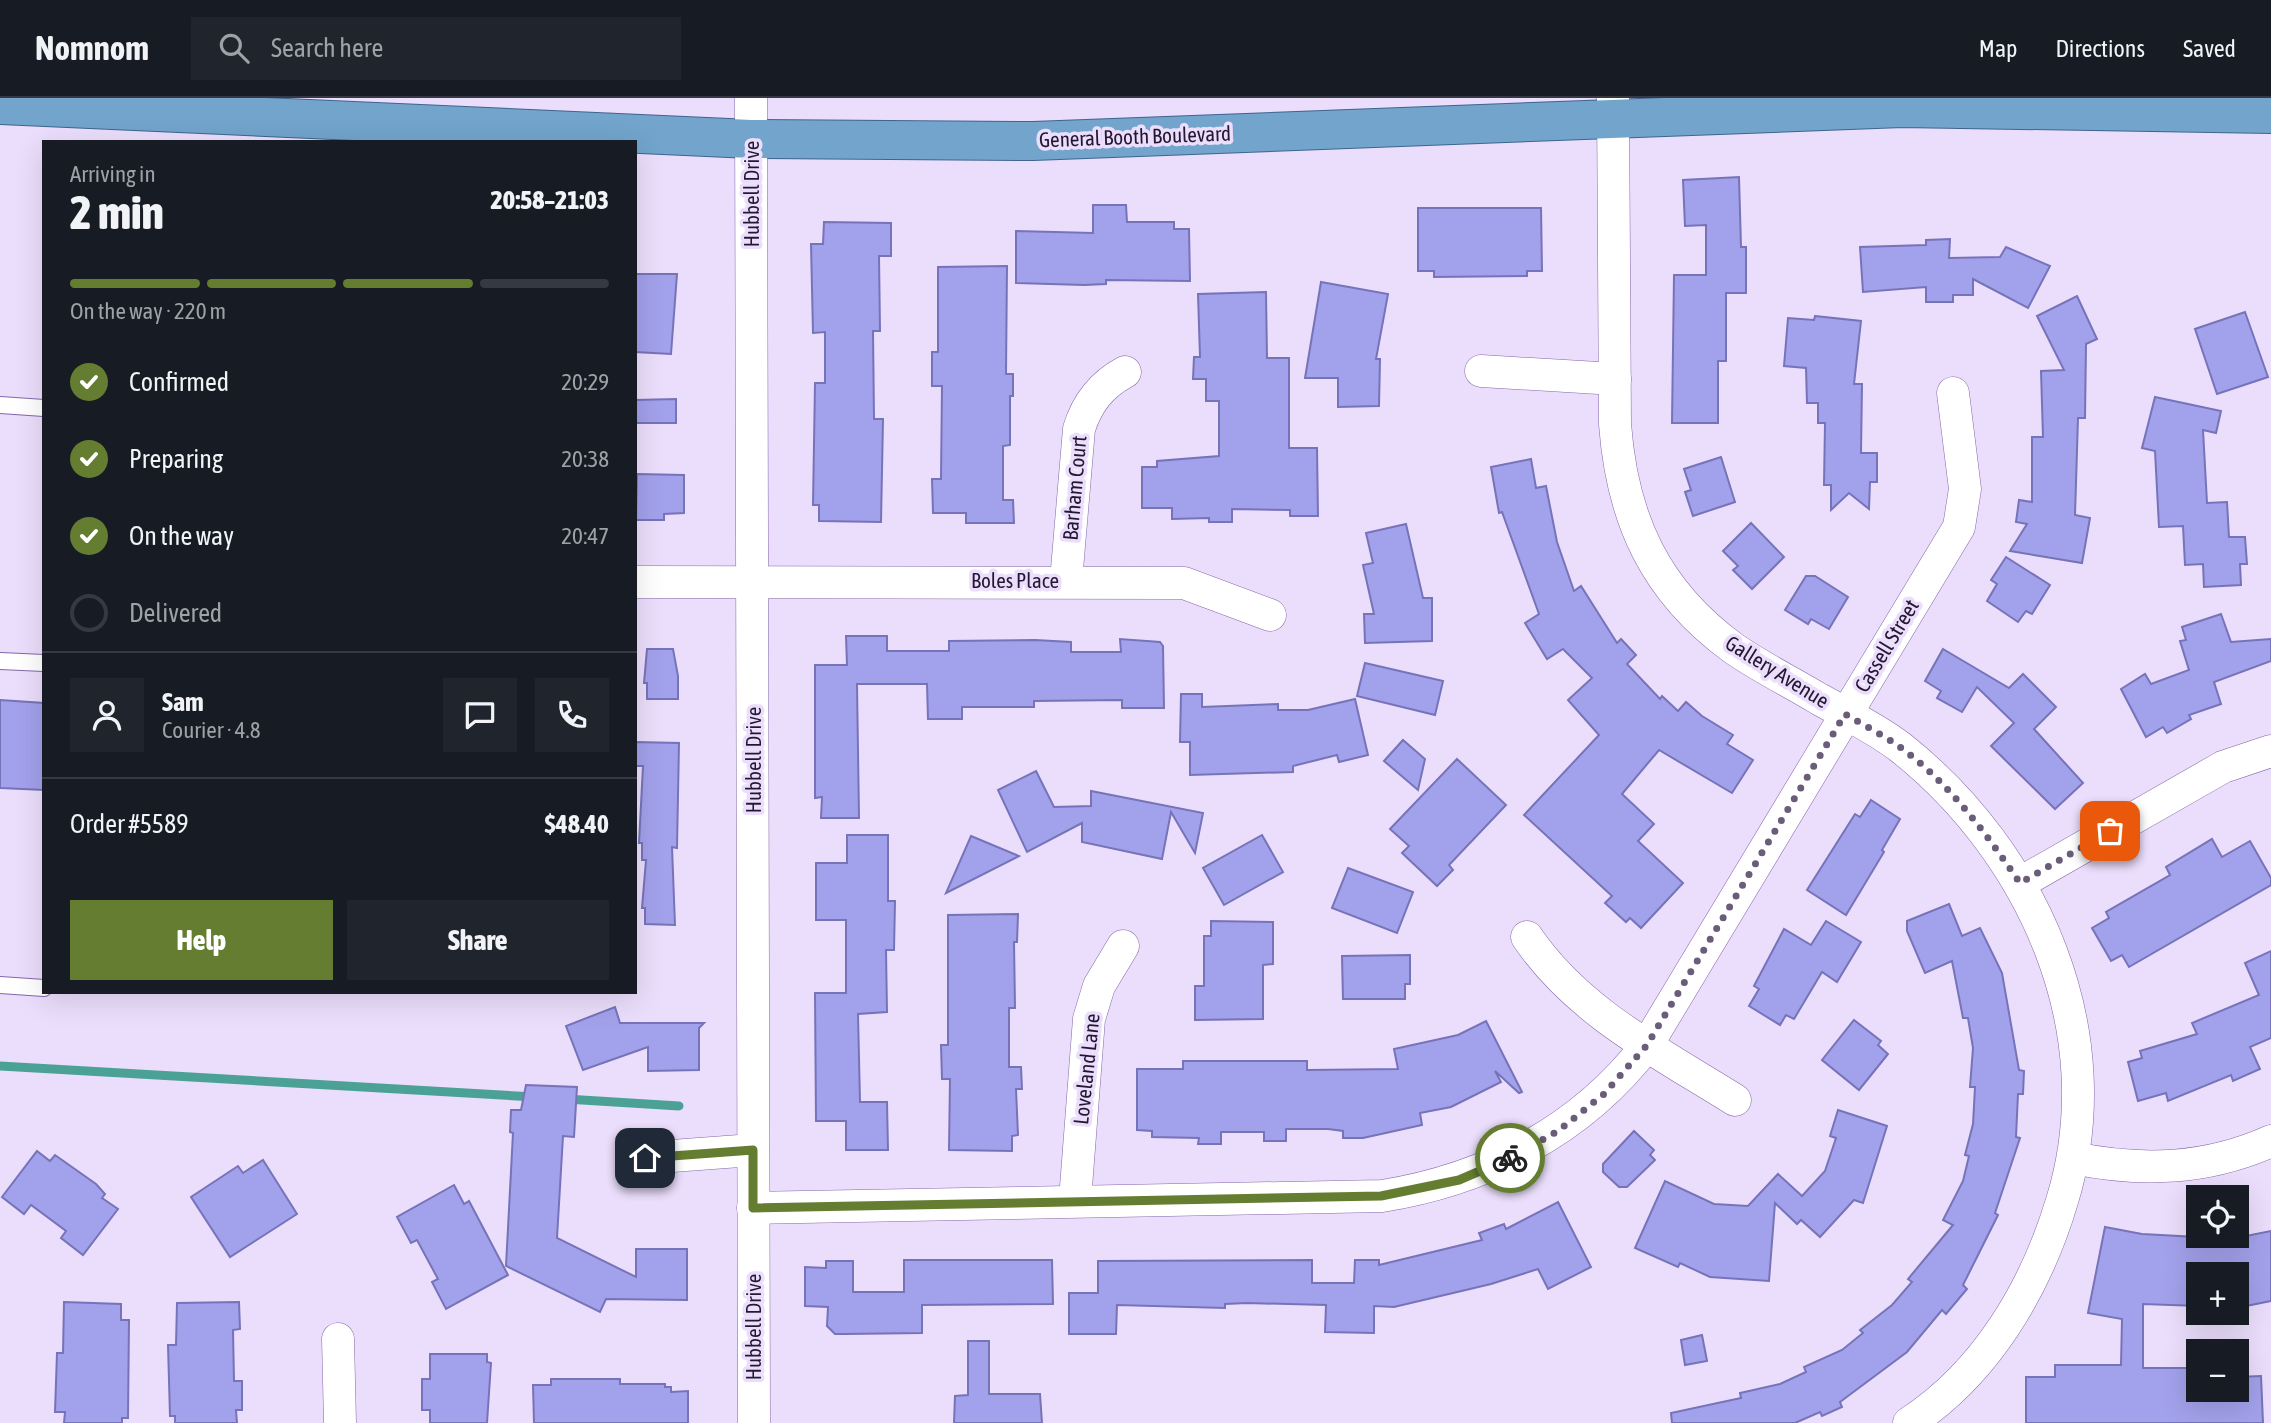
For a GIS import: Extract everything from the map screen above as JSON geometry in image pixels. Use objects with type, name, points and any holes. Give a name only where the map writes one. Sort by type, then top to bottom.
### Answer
[{"type":"highway","name":"General Booth Boulevard","points":[[0,106],[751,139],[1128,139],[1613,108],[1902,108],[2271,114]]},
{"type":"street","name":"Hubbell Drive","points":[[751,98],[754,1423]]},
{"type":"street","name":"Gallery Avenue","points":[[1613,108],[1618,467],[1631,517],[1645,548],[1673,592],[1702,623],[1735,649],[1898,746],[1949,791],[1986,833],[2020,883],[2052,950],[2067,1000],[2076,1051],[2078,1090],[2073,1158],[2052,1236],[2031,1283],[2010,1319],[1957,1383],[1914,1422]]},
{"type":"street","points":[[1481,371],[1615,379]]},
{"type":"street","name":"Barham Court","points":[[1066,581],[1079,429],[1085,411],[1098,391],[1125,372]]},
{"type":"street","name":"Cassell Street","points":[[753,1208],[1381,1196],[1447,1183],[1506,1161],[1558,1131],[1604,1094],[1647,1045],[1959,527],[1965,489],[1953,393]]},
{"type":"street","name":"Boles Place","points":[[637,582],[1184,583],[1270,615]]},
{"type":"street","points":[[2020,883],[2223,767],[2271,751]]},
{"type":"street","points":[[1527,937],[1560,980],[1577,995],[1647,1045],[1735,1100]]},
{"type":"street","name":"Loveland Lane","points":[[1075,1200],[1089,1019],[1099,986],[1123,946]]},
{"type":"street","points":[[2073,1158],[2115,1167],[2168,1168],[2211,1162],[2271,1141]]},
{"type":"street","points":[[645,1158],[753,1150]]},
{"type":"street","points":[[338,1339],[340,1423]]},
{"type":"lane","points":[[0,405],[42,408]]},
{"type":"lane","points":[[0,661],[42,663]]},
{"type":"lane","points":[[0,985],[42,988]]},
{"type":"building","points":[[1739,177],[1741,247],[1746,247],[1746,293],[1726,293],[1726,361],[1718,361],[1718,423],[1672,423],[1674,275],[1706,275],[1706,225],[1685,226],[1683,180]]},
{"type":"building","points":[[1093,205],[1126,205],[1127,222],[1174,222],[1174,229],[1189,229],[1190,281],[1106,280],[1106,284],[1084,285],[1016,283],[1016,231],[1093,233]]},
{"type":"building","points":[[1418,208],[1541,208],[1542,271],[1527,271],[1527,276],[1434,277],[1434,271],[1418,271]]},
{"type":"building","points":[[824,222],[891,223],[891,256],[879,256],[880,331],[873,331],[874,419],[883,419],[881,522],[819,521],[819,505],[813,505],[815,383],[825,383],[825,332],[813,333],[811,244],[823,244]]},
{"type":"building","points":[[1950,239],[1949,258],[2000,257],[2006,247],[2050,266],[2028,308],[1973,279],[1973,295],[1953,295],[1953,302],[1926,302],[1926,287],[1863,292],[1860,247],[1926,245],[1926,240]]},
{"type":"building","points":[[1007,266],[1006,374],[1013,374],[1013,396],[1010,396],[1010,445],[1003,446],[1003,500],[1013,500],[1014,523],[966,523],[966,513],[933,513],[932,479],[941,479],[942,386],[932,386],[932,352],[938,352],[938,267]]},
{"type":"building","points":[[637,274],[677,274],[671,354],[637,352]]},
{"type":"building","points":[[1321,282],[1388,294],[1376,359],[1380,359],[1379,406],[1338,407],[1338,378],[1305,378]]},
{"type":"building","points":[[1266,292],[1267,358],[1289,358],[1289,448],[1317,448],[1318,516],[1290,516],[1290,510],[1232,509],[1232,522],[1209,522],[1209,518],[1172,519],[1172,508],[1142,508],[1142,467],[1157,467],[1157,461],[1219,456],[1219,401],[1206,401],[1206,379],[1193,379],[1194,357],[1200,357],[1198,294]]},
{"type":"building","points":[[2077,296],[2097,339],[2086,344],[2085,418],[2078,418],[2075,515],[2090,518],[2082,563],[2010,551],[2027,524],[2016,522],[2019,500],[2032,502],[2032,437],[2043,437],[2041,371],[2064,370],[2037,316]]},
{"type":"building","points":[[2245,312],[2268,377],[2217,394],[2195,329]]},
{"type":"building","points":[[1815,316],[1861,321],[1854,384],[1862,384],[1861,453],[1877,453],[1877,482],[1870,482],[1869,509],[1849,493],[1831,510],[1831,485],[1824,485],[1825,423],[1818,423],[1818,403],[1807,403],[1806,368],[1784,366],[1788,318],[1814,320]]},
{"type":"building","points":[[2155,397],[2221,411],[2216,433],[2203,430],[2207,503],[2227,502],[2229,537],[2245,537],[2247,564],[2240,564],[2241,585],[2204,587],[2203,564],[2185,565],[2183,526],[2159,527],[2155,451],[2142,448]]},
{"type":"building","points":[[676,399],[676,423],[637,423],[637,400]]},
{"type":"building","points":[[1721,457],[1735,502],[1693,516],[1685,492],[1691,490],[1684,469]]},
{"type":"building","points":[[1531,459],[1536,488],[1546,486],[1557,542],[1574,591],[1581,586],[1617,643],[1621,639],[1636,655],[1627,664],[1660,699],[1662,696],[1678,711],[1686,702],[1702,716],[1733,735],[1727,744],[1753,760],[1732,793],[1659,750],[1622,794],[1654,824],[1638,841],[1683,883],[1641,928],[1630,918],[1626,922],[1605,903],[1612,896],[1524,815],[1599,735],[1568,700],[1592,678],[1563,649],[1547,659],[1525,623],[1539,614],[1502,512],[1499,513],[1491,467]]},
{"type":"building","points":[[637,474],[684,475],[684,513],[664,514],[664,520],[637,520]]},
{"type":"building","points":[[1751,523],[1784,557],[1752,589],[1733,570],[1738,566],[1723,551]]},
{"type":"building","points":[[1406,524],[1423,598],[1432,598],[1432,641],[1365,643],[1364,614],[1374,614],[1363,565],[1373,563],[1366,533]]},
{"type":"building","points":[[2006,557],[2050,585],[2032,614],[2026,611],[2018,622],[1987,601],[1997,584],[1991,580]]},
{"type":"building","points":[[1806,576],[1815,576],[1848,597],[1829,629],[1811,619],[1808,624],[1785,610]]},
{"type":"building","points":[[2221,614],[2231,642],[2271,639],[2271,661],[2214,682],[2221,704],[2189,715],[2191,719],[2167,733],[2163,727],[2146,737],[2121,689],[2145,674],[2151,684],[2189,670],[2180,641],[2186,640],[2182,627]]},
{"type":"building","points":[[846,636],[887,636],[887,651],[949,651],[949,641],[1035,640],[1071,642],[1071,652],[1121,652],[1120,639],[1160,642],[1163,646],[1164,708],[1122,708],[1122,700],[1034,701],[1034,707],[962,707],[962,719],[928,719],[927,684],[857,684],[859,818],[821,818],[822,797],[815,798],[815,665],[847,665]]},
{"type":"building","points":[[647,649],[673,649],[678,676],[678,699],[647,699],[647,683],[644,683]]},
{"type":"building","points":[[1943,649],[2009,688],[2023,674],[2056,707],[2034,729],[2083,783],[2055,809],[1991,746],[2014,723],[1977,687],[1962,712],[1937,698],[1941,691],[1925,681]]},
{"type":"building","points":[[1365,663],[1443,681],[1435,715],[1357,696]]},
{"type":"building","points":[[1181,694],[1202,694],[1202,707],[1278,704],[1278,710],[1308,710],[1355,699],[1368,755],[1339,762],[1337,755],[1293,766],[1293,772],[1190,775],[1190,742],[1180,742]]},
{"type":"building","points":[[0,700],[42,703],[42,790],[0,788]]},
{"type":"building","points":[[1403,740],[1425,759],[1418,790],[1384,761]]},
{"type":"building","points":[[637,742],[679,743],[677,848],[672,847],[675,925],[645,924],[645,908],[642,908],[646,860],[642,860],[642,843],[639,843],[643,766],[637,766]]},
{"type":"building","points":[[1457,759],[1506,805],[1449,865],[1453,870],[1437,886],[1402,853],[1409,846],[1390,829]]},
{"type":"building","points":[[1036,771],[1054,807],[1091,806],[1091,791],[1203,813],[1195,853],[1171,812],[1162,859],[1082,842],[1082,823],[1027,852],[998,790]]},
{"type":"building","points":[[1871,800],[1900,819],[1882,850],[1884,852],[1846,915],[1807,890],[1855,814],[1860,817]]},
{"type":"building","points":[[847,835],[888,835],[888,901],[895,901],[894,950],[886,950],[887,1012],[858,1014],[860,1102],[887,1102],[888,1150],[846,1150],[846,1121],[816,1121],[815,993],[846,993],[846,920],[816,920],[816,863],[847,863]]},
{"type":"building","points":[[1262,835],[1283,872],[1224,905],[1203,868]]},
{"type":"building","points":[[971,836],[1019,856],[946,893]]},
{"type":"building","points":[[2212,839],[2222,857],[2250,841],[2271,878],[2271,885],[2129,967],[2122,955],[2111,961],[2092,928],[2109,918],[2106,912],[2170,875],[2166,867]]},
{"type":"building","points":[[1348,868],[1413,892],[1397,933],[1332,908]]},
{"type":"building","points":[[1949,904],[1962,936],[1980,928],[2002,973],[2019,1070],[2024,1071],[2023,1094],[2018,1094],[2016,1137],[2020,1138],[1995,1213],[1998,1215],[1963,1285],[1967,1289],[1946,1314],[1942,1310],[1907,1352],[1840,1402],[1842,1407],[1822,1416],[1820,1412],[1795,1423],[1672,1423],[1671,1413],[1741,1398],[1740,1393],[1780,1384],[1806,1372],[1804,1367],[1842,1350],[1863,1333],[1860,1330],[1892,1305],[1912,1282],[1908,1279],[1953,1225],[1943,1220],[1963,1181],[1969,1156],[1965,1155],[1973,1124],[1975,1087],[1970,1087],[1973,1048],[1968,1018],[1963,1018],[1952,961],[1925,973],[1907,931],[1907,921]]},
{"type":"building","points":[[1018,914],[1017,942],[1014,942],[1015,1008],[1009,1008],[1009,1067],[1021,1067],[1022,1089],[1016,1089],[1018,1135],[1012,1136],[1012,1151],[949,1150],[950,1079],[942,1079],[941,1045],[948,1045],[948,915]]},
{"type":"building","points":[[1211,921],[1273,922],[1273,964],[1263,965],[1263,1019],[1195,1020],[1195,986],[1204,986],[1204,936],[1211,936]]},
{"type":"building","points":[[1826,921],[1861,942],[1837,982],[1822,972],[1794,1019],[1786,1015],[1780,1025],[1749,1006],[1759,989],[1754,986],[1784,929],[1811,945]]},
{"type":"building","points":[[2271,951],[2271,1038],[2250,1047],[2260,1069],[2233,1081],[2231,1075],[2168,1101],[2166,1093],[2138,1101],[2128,1062],[2142,1058],[2140,1051],[2197,1034],[2192,1023],[2259,995],[2245,963]]},
{"type":"building","points":[[1410,955],[1410,984],[1405,984],[1405,999],[1343,999],[1342,956]]},
{"type":"building","points":[[615,1007],[620,1023],[704,1023],[699,1028],[699,1070],[648,1071],[648,1047],[583,1070],[566,1026]]},
{"type":"building","points":[[1854,1020],[1881,1041],[1878,1045],[1888,1054],[1859,1090],[1822,1060]]},
{"type":"building","points":[[1486,1021],[1522,1092],[1519,1093],[1495,1071],[1501,1082],[1451,1107],[1420,1113],[1422,1125],[1363,1138],[1343,1138],[1343,1131],[1328,1129],[1286,1129],[1286,1141],[1264,1141],[1264,1132],[1221,1132],[1221,1144],[1198,1144],[1199,1138],[1152,1137],[1152,1131],[1137,1130],[1137,1069],[1183,1069],[1183,1061],[1307,1061],[1307,1070],[1398,1069],[1394,1049],[1458,1035]]},
{"type":"building","points":[[526,1085],[577,1087],[574,1137],[563,1136],[557,1238],[636,1277],[636,1249],[687,1249],[687,1300],[606,1299],[600,1312],[506,1266],[513,1133],[510,1132],[511,1110],[521,1110]]},
{"type":"building","points":[[1838,1110],[1887,1126],[1863,1203],[1854,1200],[1820,1237],[1801,1220],[1797,1224],[1775,1203],[1769,1281],[1710,1277],[1680,1263],[1678,1267],[1635,1248],[1665,1181],[1714,1204],[1748,1206],[1778,1174],[1802,1196],[1825,1171],[1836,1138],[1830,1136]]},
{"type":"building","points":[[1634,1131],[1654,1150],[1650,1155],[1655,1160],[1627,1187],[1619,1187],[1603,1172],[1603,1164]]},
{"type":"building","points":[[37,1151],[50,1161],[55,1155],[96,1184],[105,1194],[102,1198],[118,1209],[83,1255],[61,1238],[66,1231],[31,1205],[24,1214],[2,1197]]},
{"type":"building","points":[[263,1160],[297,1214],[230,1257],[191,1197],[238,1166],[243,1173]]},
{"type":"building","points":[[454,1185],[464,1204],[469,1201],[508,1275],[446,1309],[432,1282],[438,1279],[417,1240],[411,1243],[397,1217]]},
{"type":"building","points":[[1558,1202],[1591,1267],[1548,1289],[1538,1269],[1491,1284],[1394,1307],[1374,1306],[1374,1333],[1325,1332],[1326,1305],[1247,1303],[1225,1304],[1225,1308],[1117,1305],[1116,1334],[1069,1334],[1069,1293],[1098,1293],[1098,1261],[1312,1260],[1312,1283],[1354,1283],[1355,1260],[1379,1260],[1379,1265],[1482,1240],[1479,1233],[1504,1224],[1506,1229]]},
{"type":"building","points":[[2105,1227],[2142,1234],[2186,1236],[2186,1248],[2249,1248],[2249,1235],[2271,1231],[2271,1301],[2249,1305],[2249,1262],[2186,1262],[2186,1306],[2143,1304],[2143,1368],[2186,1368],[2186,1402],[2249,1402],[2249,1376],[2261,1376],[2263,1423],[2026,1423],[2026,1377],[2055,1377],[2055,1365],[2121,1365],[2122,1319],[2088,1313]]},
{"type":"building","points":[[904,1260],[1052,1260],[1053,1304],[922,1305],[922,1333],[846,1334],[835,1334],[827,1326],[828,1307],[805,1306],[805,1267],[826,1268],[826,1261],[853,1261],[853,1292],[904,1292]]},
{"type":"building","points":[[64,1302],[121,1304],[121,1320],[129,1320],[128,1418],[122,1418],[122,1423],[64,1423],[65,1412],[55,1412],[57,1353],[63,1353]]},
{"type":"building","points":[[239,1302],[240,1329],[233,1330],[234,1381],[242,1381],[242,1410],[236,1410],[237,1423],[175,1423],[175,1416],[170,1416],[168,1345],[176,1345],[177,1303]]},
{"type":"building","points":[[1702,1335],[1707,1361],[1685,1365],[1681,1340]]},
{"type":"building","points":[[968,1341],[989,1341],[989,1394],[1040,1394],[1042,1423],[954,1423],[955,1396],[968,1395]]},
{"type":"building","points":[[430,1354],[487,1354],[487,1362],[491,1363],[487,1423],[430,1423],[430,1410],[422,1410],[422,1379],[430,1379]]},
{"type":"building","points":[[551,1379],[620,1379],[620,1384],[665,1384],[665,1387],[671,1387],[671,1392],[688,1391],[688,1423],[534,1423],[533,1385],[551,1385]]},
{"type":"waterway","points":[[0,1066],[534,1097]]},
{"type":"waterway","points":[[566,1099],[679,1106]]},
{"type":"way so far","points":[[1510,1158],[1558,1131],[1604,1094],[1647,1045],[1845,714],[1898,746],[1949,791],[1986,833],[2020,883],[2110,831]]},
{"type":"route","points":[[645,1158],[753,1150],[753,1208],[1381,1196],[1421,1190],[1459,1180],[1510,1158]]}]
